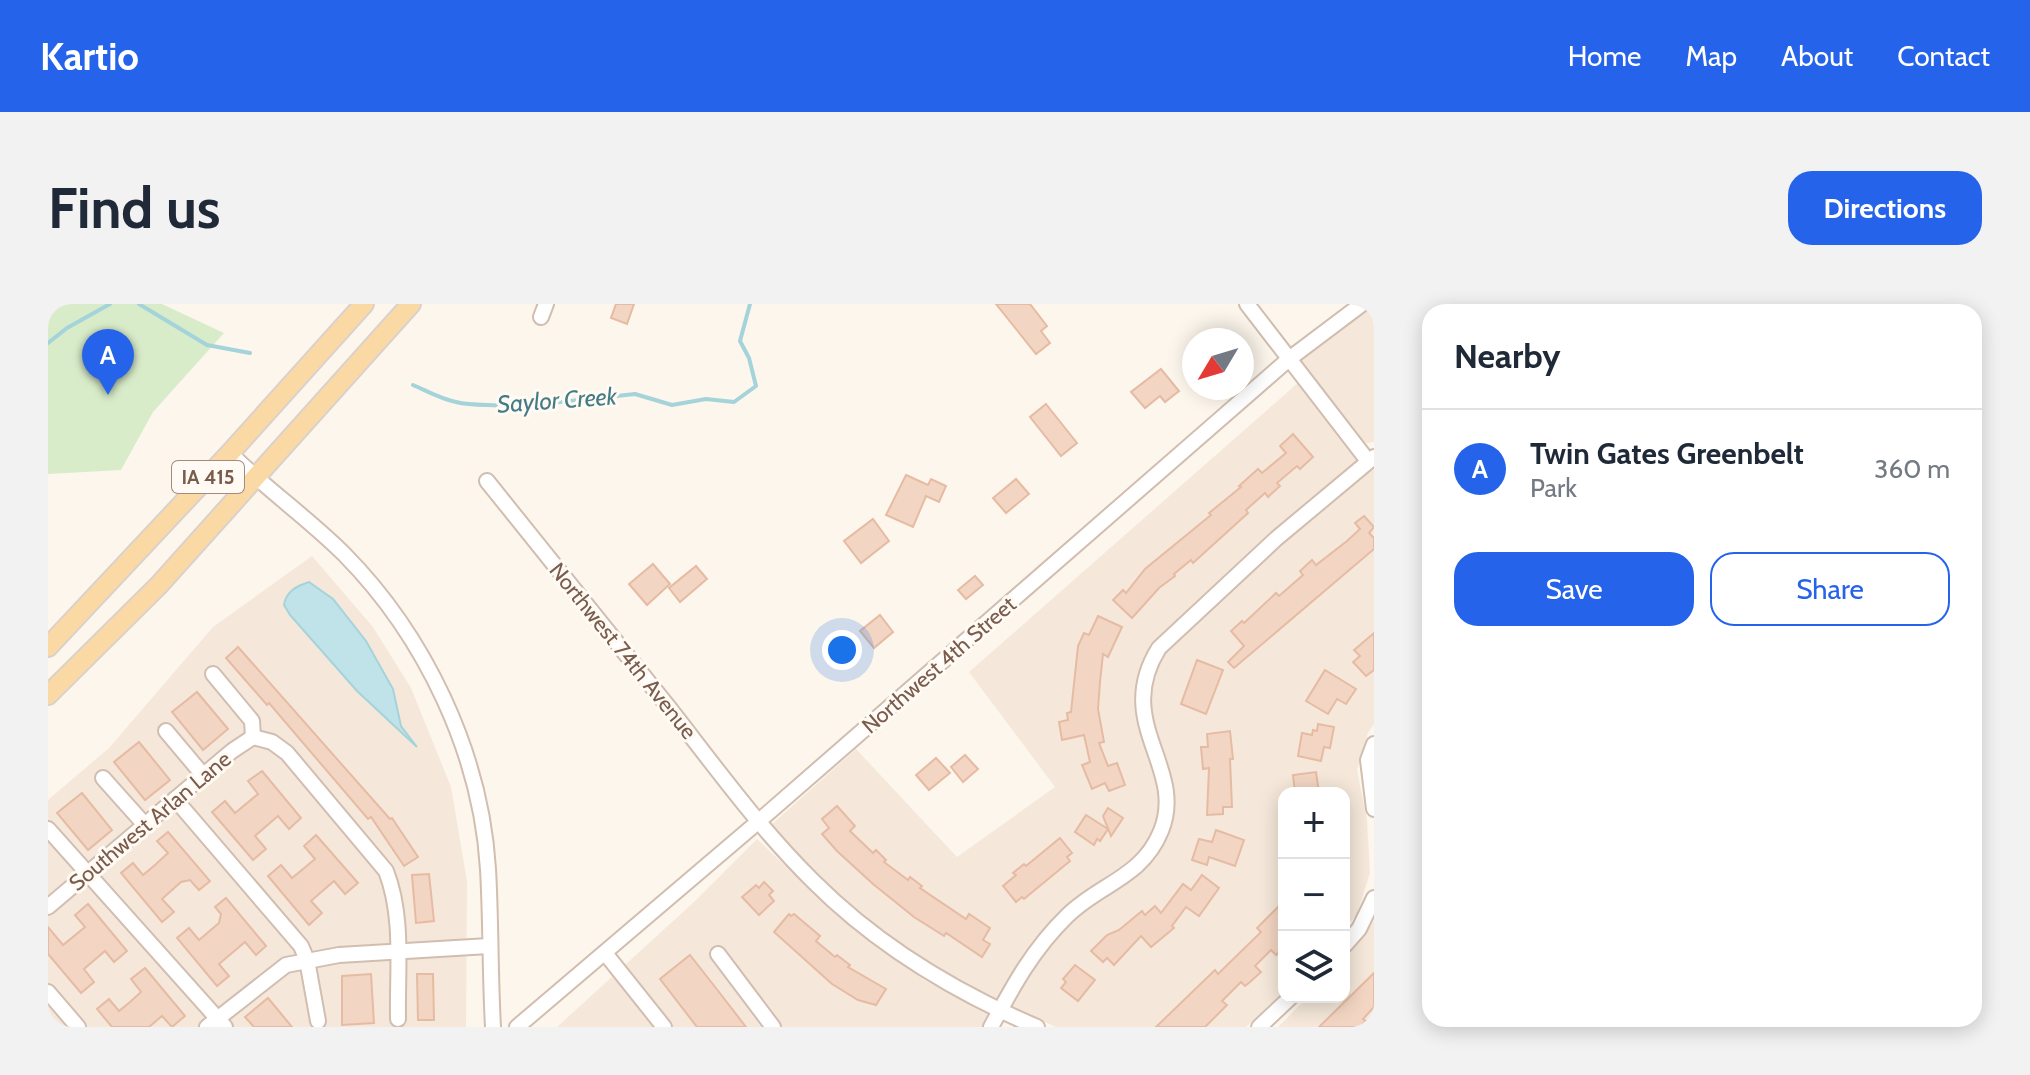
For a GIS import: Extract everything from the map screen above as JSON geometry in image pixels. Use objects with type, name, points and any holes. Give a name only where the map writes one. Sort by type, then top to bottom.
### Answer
[{"type":"main road","name":"IA 415","points":[[48,647],[230,453],[364,304]]},
{"type":"main road","name":"IA 415","points":[[48,695],[159,585],[411,304]]},
{"type":"street","points":[[991,1027],[1013,983],[1047,937],[1088,898],[1134,870],[1152,848],[1162,829],[1166,809],[1165,787],[1142,713],[1146,675],[1159,648],[1277,538],[1371,459],[1247,304]]},
{"type":"street","name":"Northwest 4th Street","points":[[517,1027],[759,821],[1289,359],[1362,304]]},
{"type":"street","points":[[230,453],[345,555],[379,593],[419,652],[445,701],[465,754],[479,809],[488,872],[493,1027]]},
{"type":"street","name":"Northwest 74th Avenue","points":[[487,481],[759,821],[813,882],[872,933],[961,992],[1037,1027]]},
{"type":"street","points":[[213,674],[252,721],[253,737],[272,742],[287,753],[386,871],[393,890],[398,1019]]},
{"type":"street","points":[[166,731],[203,775]]},
{"type":"street","name":"Southwest Arlan Lane","points":[[48,907],[203,775],[253,737]]},
{"type":"street","points":[[1374,744],[1368,760],[1374,809]]},
{"type":"street","points":[[103,778],[145,825]]},
{"type":"street","points":[[175,799],[301,946],[307,960],[318,1021]]},
{"type":"street","points":[[48,829],[216,1024],[286,965],[397,951],[489,946]]},
{"type":"street","points":[[1350,939],[1359,929],[1374,898]]},
{"type":"street","points":[[605,953],[664,1027]]},
{"type":"street","points":[[718,954],[773,1027]]},
{"type":"street","points":[[48,992],[78,1027]]},
{"type":"street","points":[[1259,1027],[1285,1003]]},
{"type":"shaded area","points":[[1374,304],[1374,442],[1361,444],[1297,360]]},
{"type":"shaded area","points":[[1299,382],[1369,473],[1374,469],[1374,724],[1368,733],[1357,770],[1367,820],[1370,873],[1357,914],[1350,922],[1350,787],[1278,787],[1278,997],[1246,1027],[1056,1027],[973,990],[912,954],[823,882],[771,825],[856,749],[957,857],[1055,787],[969,672]]},
{"type":"shaded area","points":[[312,556],[373,627],[411,688],[451,787],[467,881],[466,1027],[48,1027],[48,800],[109,748],[213,627]]},
{"type":"shaded area","points":[[757,839],[873,944],[924,980],[988,1014],[982,1027],[557,1027],[694,902]]},
{"type":"shaded area","points":[[1374,921],[1374,1027],[1278,1027],[1302,1003],[1350,1003],[1350,953]]},
{"type":"green space","points":[[48,304],[162,304],[224,333],[153,412],[121,470],[48,474]]},
{"type":"water","points":[[309,582],[333,599],[366,641],[393,689],[401,726],[417,747],[357,691],[290,615],[284,605],[287,596],[296,587]]},
{"type":"building","points":[[616,304],[634,304],[627,324],[611,318]]},
{"type":"building","points":[[996,304],[1030,304],[1047,326],[1041,331],[1050,343],[1036,354]]},
{"type":"building","points":[[1161,369],[1179,391],[1165,402],[1160,396],[1145,408],[1131,392]]},
{"type":"building","points":[[1046,404],[1077,443],[1061,456],[1030,417]]},
{"type":"building","points":[[1293,434],[1313,457],[1300,469],[1297,466],[1277,483],[1280,486],[1268,497],[1265,493],[1246,510],[1248,513],[1193,563],[1191,560],[1159,588],[1132,618],[1113,600],[1123,590],[1126,593],[1145,569],[1211,515],[1209,513],[1258,469],[1262,473],[1286,453],[1280,446]]},
{"type":"building","points":[[906,475],[928,485],[931,479],[946,486],[939,502],[926,496],[913,527],[886,515]]},
{"type":"building","points":[[1016,479],[1029,494],[1006,513],[993,498]]},
{"type":"building","points":[[1364,516],[1374,527],[1369,533],[1374,538],[1374,549],[1234,668],[1228,662],[1244,646],[1231,631],[1303,575],[1300,571],[1312,560],[1316,565],[1347,541],[1360,529],[1355,523]]},
{"type":"building","points":[[873,519],[889,541],[861,563],[844,541]]},
{"type":"building","points":[[653,564],[670,584],[647,605],[629,584]]},
{"type":"building","points":[[696,566],[707,579],[680,602],[669,588]]},
{"type":"building","points":[[975,576],[983,585],[966,599],[958,590]]},
{"type":"building","points":[[880,615],[893,632],[874,648],[860,631]]},
{"type":"building","points":[[1098,616],[1122,627],[1108,657],[1103,654],[1100,682],[1098,709],[1104,742],[1099,743],[1108,766],[1117,763],[1125,785],[1109,791],[1105,783],[1092,789],[1082,765],[1090,762],[1084,735],[1062,740],[1059,722],[1068,720],[1067,713],[1071,712],[1078,646],[1084,633],[1089,635]]},
{"type":"building","points":[[1374,633],[1374,670],[1366,676],[1353,662],[1360,656],[1354,650]]},
{"type":"building","points":[[238,647],[392,818],[418,857],[404,866],[371,817],[368,819],[269,703],[267,705],[226,658]]},
{"type":"building","points":[[1197,660],[1223,670],[1206,714],[1181,704]]},
{"type":"building","points":[[1325,670],[1356,689],[1346,704],[1337,699],[1328,714],[1306,701]]},
{"type":"building","points":[[197,692],[228,729],[203,750],[172,712]]},
{"type":"building","points":[[1318,724],[1334,727],[1330,748],[1324,747],[1321,761],[1298,756],[1302,733],[1312,735],[1313,730],[1317,731]]},
{"type":"building","points":[[1230,731],[1232,807],[1223,807],[1223,814],[1207,815],[1209,768],[1203,769],[1201,747],[1208,747],[1207,734]]},
{"type":"building","points":[[139,742],[170,780],[145,800],[114,762]]},
{"type":"building","points":[[965,755],[978,769],[963,782],[951,767]]},
{"type":"building","points":[[936,758],[950,773],[929,790],[916,775]]},
{"type":"building","points":[[262,771],[301,818],[289,829],[278,816],[255,836],[266,849],[253,860],[212,812],[225,801],[235,813],[258,794],[248,781]]},
{"type":"building","points":[[1316,772],[1318,787],[1294,787],[1293,775]]},
{"type":"building","points":[[82,793],[112,830],[88,850],[57,813]]},
{"type":"building","points":[[837,806],[855,826],[850,831],[873,853],[876,850],[886,860],[884,862],[908,880],[910,877],[922,886],[920,888],[966,919],[969,914],[990,928],[983,940],[990,944],[982,957],[946,933],[944,936],[914,917],[837,851],[822,834],[829,828],[822,819]]},
{"type":"building","points":[[1108,808],[1123,818],[1111,836],[1103,816]]},
{"type":"building","points":[[1086,815],[1108,829],[1094,845],[1075,832]]},
{"type":"building","points":[[1216,830],[1244,840],[1235,866],[1209,857],[1207,865],[1192,860],[1199,839],[1212,842]]},
{"type":"building","points":[[168,832],[210,881],[199,890],[190,880],[181,882],[162,899],[174,912],[162,922],[121,873],[133,863],[143,875],[155,865],[168,853],[157,841]]},
{"type":"building","points":[[316,835],[358,883],[345,894],[334,881],[311,901],[322,913],[309,925],[268,876],[281,865],[292,878],[315,859],[304,846]]},
{"type":"building","points":[[1060,838],[1072,853],[1067,857],[1070,861],[1024,899],[1022,897],[1016,902],[1003,886],[1016,875],[1013,873]]},
{"type":"building","points":[[429,874],[434,921],[416,923],[412,875]]},
{"type":"building","points":[[1202,875],[1219,888],[1199,916],[1186,907],[1172,926],[1174,928],[1151,947],[1141,936],[1114,965],[1107,958],[1103,962],[1091,951],[1107,935],[1119,930],[1142,911],[1145,915],[1155,906],[1161,913],[1183,884],[1191,890]]},
{"type":"building","points":[[764,882],[773,891],[769,895],[774,901],[759,915],[742,897]]},
{"type":"building","points":[[226,898],[266,946],[256,955],[245,942],[219,964],[229,976],[217,986],[177,938],[189,928],[199,940],[219,923],[221,914],[215,907]]},
{"type":"building","points":[[88,904],[127,951],[114,962],[105,951],[84,969],[94,982],[81,993],[48,954],[48,927],[63,945],[85,927],[75,915]]},
{"type":"building","points":[[1278,907],[1278,953],[1276,955],[1271,950],[1255,966],[1261,972],[1245,986],[1241,982],[1222,1001],[1227,1005],[1205,1027],[1156,1027],[1215,970],[1218,974],[1261,932],[1257,928]]},
{"type":"building","points":[[789,914],[794,914],[820,936],[816,941],[835,957],[837,955],[850,965],[848,967],[886,989],[876,1005],[858,1000],[832,984],[774,932]]},
{"type":"building","points":[[690,955],[746,1027],[697,1027],[660,979]]},
{"type":"building","points":[[1075,965],[1095,980],[1078,1001],[1061,988],[1066,982],[1063,979]]},
{"type":"building","points":[[145,968],[185,1016],[172,1027],[162,1016],[149,1027],[112,1027],[97,1009],[109,999],[119,1011],[130,1002],[141,992],[131,979]]},
{"type":"building","points":[[1374,973],[1374,1007],[1360,1027],[1319,1027],[1343,1003],[1350,1003],[1350,997]]},
{"type":"building","points":[[371,974],[374,1023],[342,1025],[342,976]]},
{"type":"building","points":[[417,974],[433,974],[434,1020],[418,1020]]},
{"type":"building","points":[[268,998],[292,1027],[254,1027],[245,1017]]},
{"type":"waterway","name":"Saylor Creek","points":[[48,343],[67,328],[110,304]]},
{"type":"waterway","name":"Saylor Creek","points":[[139,304],[207,345],[250,353]]},
{"type":"waterway","name":"Saylor Creek","points":[[413,385],[456,402],[514,407],[635,394],[672,405],[706,399],[734,402],[756,386],[749,358],[740,341],[750,304]]},
{"type":"place","name":"Twin Gates Greenbelt","points":[[108,395]]}]
